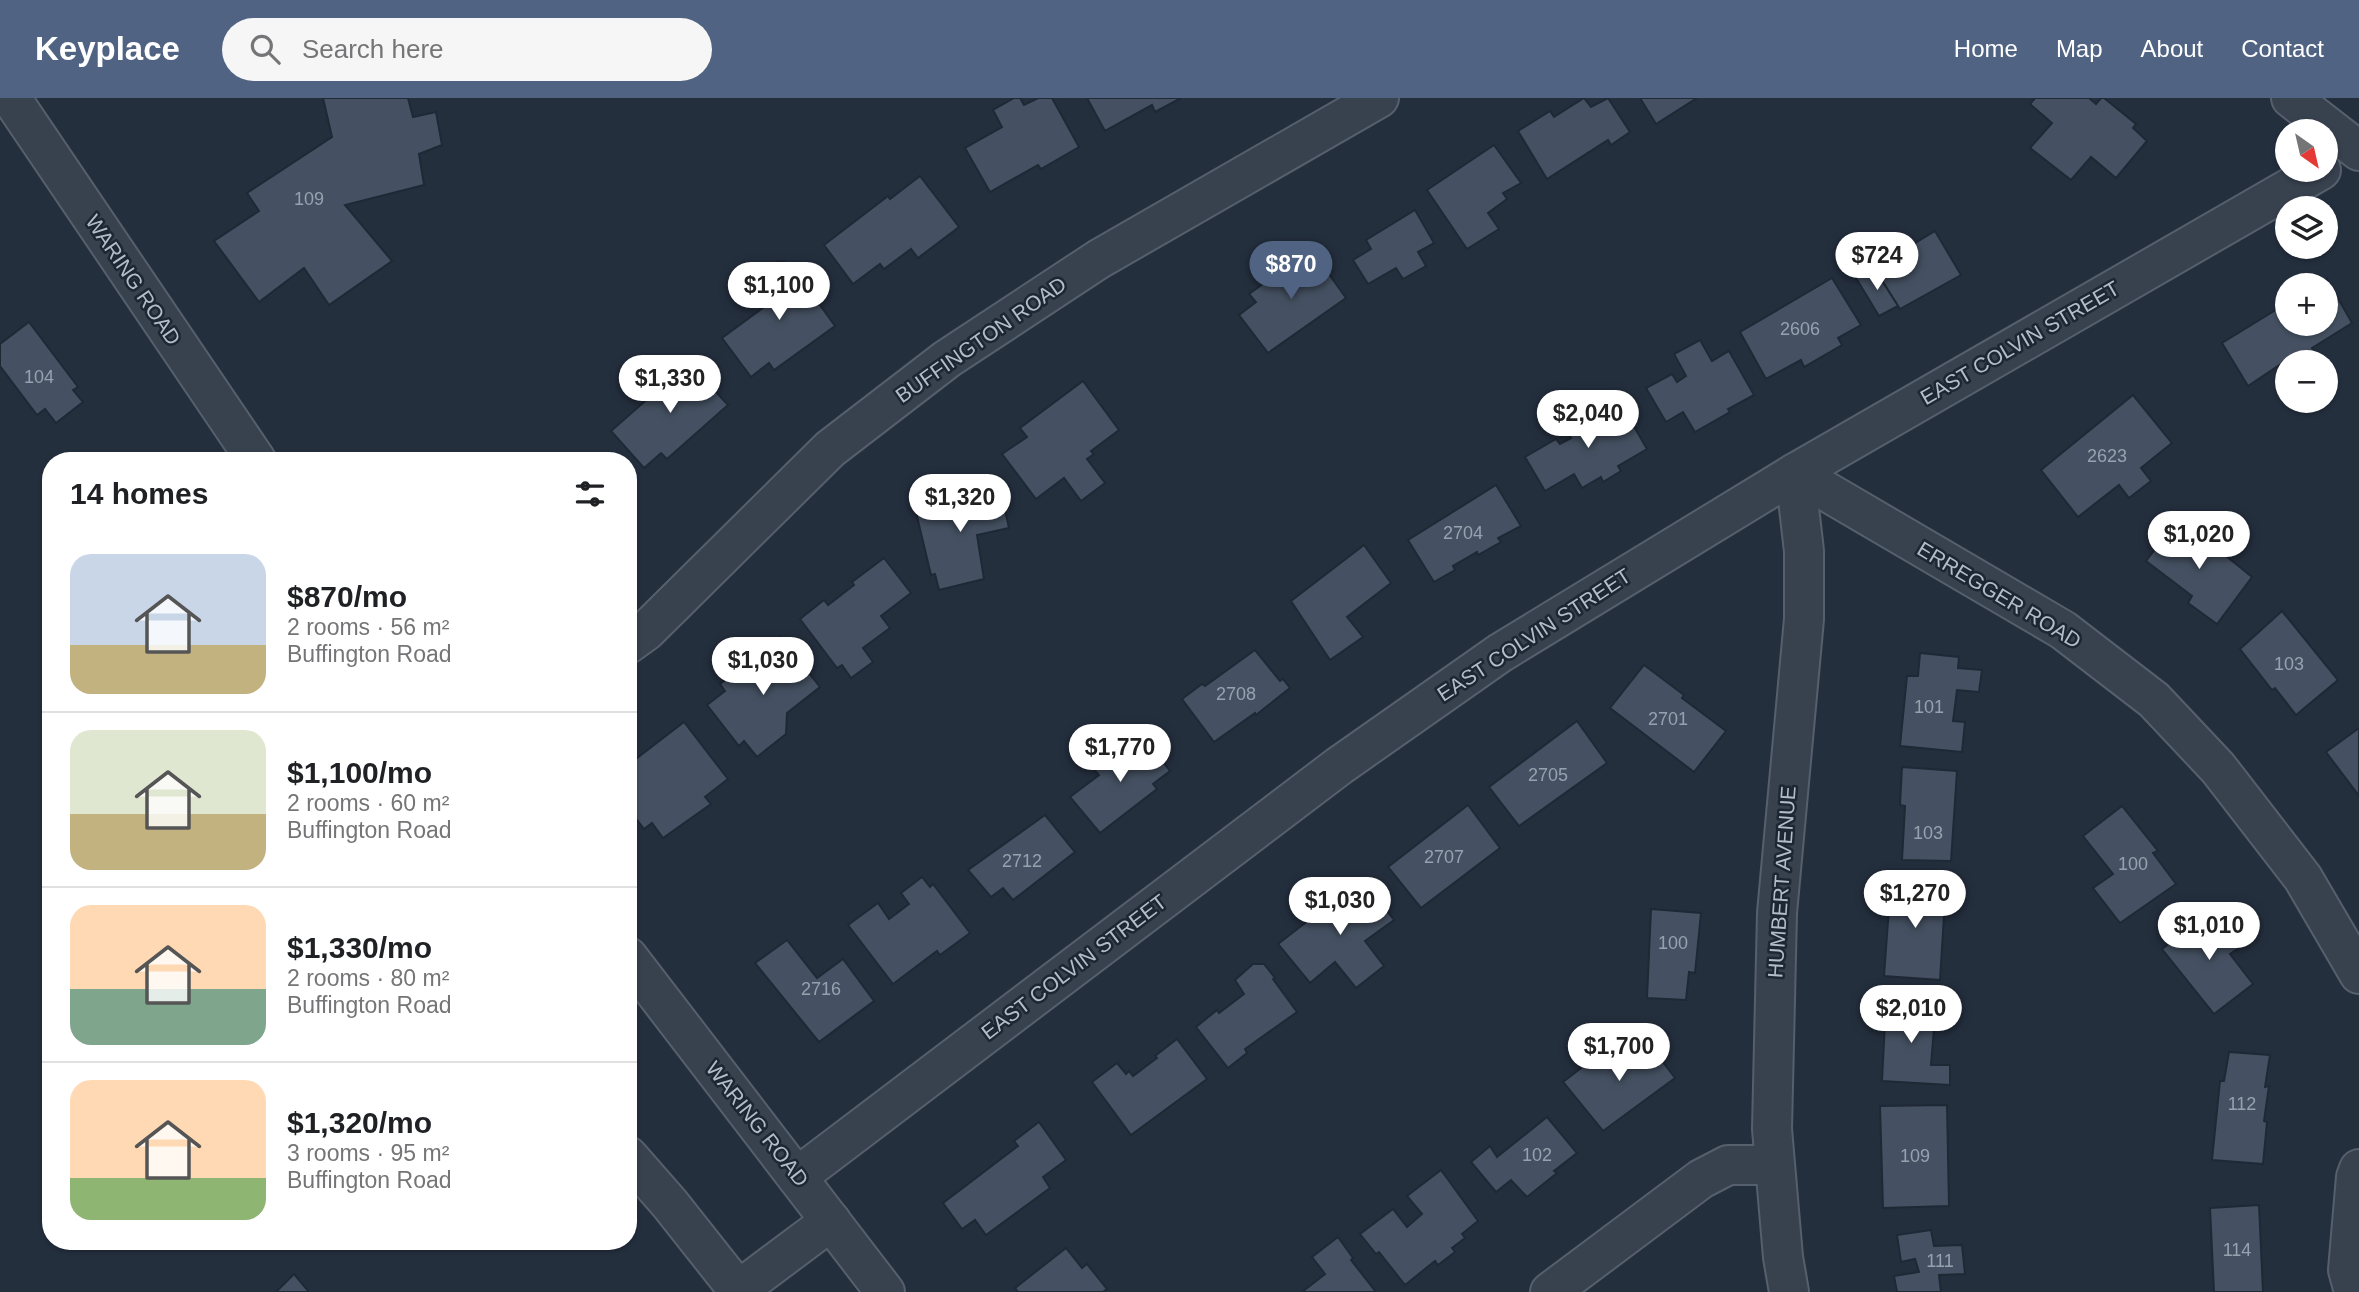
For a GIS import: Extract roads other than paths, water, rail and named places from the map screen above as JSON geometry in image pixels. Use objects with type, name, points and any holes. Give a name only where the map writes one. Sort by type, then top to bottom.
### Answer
[{"type":"street","name":"WARING ROAD","points":[[11,98],[251,452]]},
{"type":"street","name":"BUFFINGTON ROAD","points":[[637,638],[830,449],[947,359],[1099,259],[1379,98]]},
{"type":"street","points":[[2291,98],[2350,154]]},
{"type":"street","name":"EAST COLVIN STREET","points":[[797,1177],[1339,766],[1500,653],[1795,473],[2300,182]]},
{"type":"street","name":"ERREGGER ROAD","points":[[1795,473],[2063,630],[2154,700],[2218,768],[2303,878],[2359,974]]},
{"type":"street","name":"HUMBERT AVENUE","points":[[1789,1292],[1773,1165],[1772,1129],[1777,913],[1804,620],[1804,551],[1795,473]]},
{"type":"street","name":"WARING ROAD","points":[[637,969],[885,1292]]},
{"type":"street","points":[[1550,1292],[1701,1179],[1728,1165],[1773,1165]]},
{"type":"street","points":[[637,1166],[670,1203],[737,1291],[831,1221]]},
{"type":"street","points":[[2354,1292],[2348,1270],[2356,1177],[2359,1169]]}]
